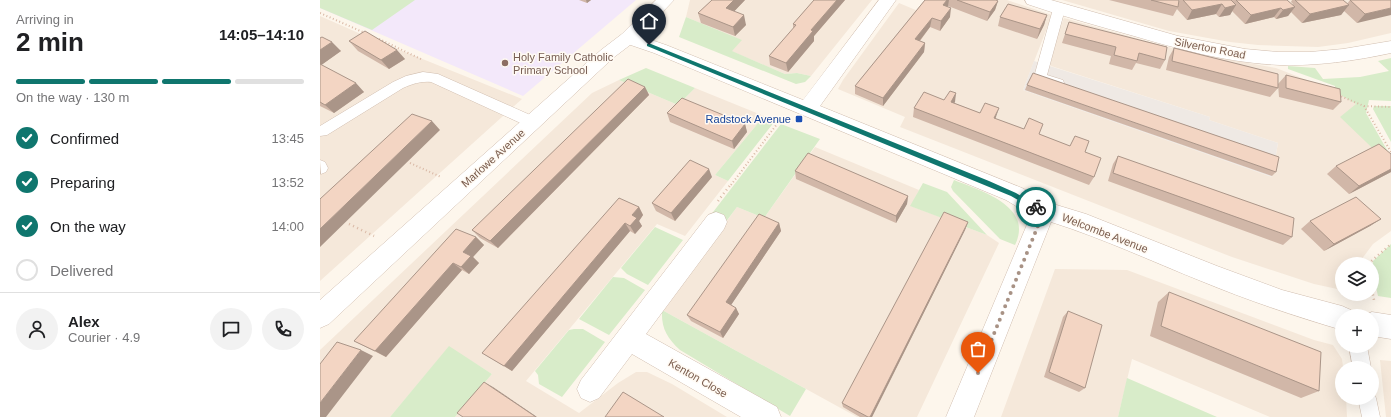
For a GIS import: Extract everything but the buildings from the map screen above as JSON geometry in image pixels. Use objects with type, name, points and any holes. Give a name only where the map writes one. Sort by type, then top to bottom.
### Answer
[{"type":"street","name":"Marlowe Avenue","points":[[320,316],[607,54],[628,38],[666,0]]},
{"type":"street","points":[[807,109],[888,0]]},
{"type":"street","name":"Silverton Road","points":[[1033,0],[1059,9],[1195,47],[1239,55],[1283,58],[1326,58],[1391,48]]},
{"type":"street","name":"Welcombe Avenue","points":[[628,38],[655,47],[1014,194],[1044,211],[1078,221],[1282,301],[1335,316]]},
{"type":"street","points":[[960,417],[1044,211]]},
{"type":"street","points":[[590,389],[716,222]]},
{"type":"street","points":[[1379,325],[1391,327]]},
{"type":"street","name":"Kenton Close","points":[[628,338],[765,417]]},
{"type":"lane","points":[[1059,9],[1040,77],[1070,87]]},
{"type":"lane","points":[[321,132],[404,82],[416,77],[432,77],[532,122]]},
{"type":"lane","points":[[1368,405],[1371,417]]},
{"type":"path","points":[[320,13],[370,36]]},
{"type":"path","points":[[377,39],[430,63],[432,77]]},
{"type":"path","points":[[1336,94],[1364,106],[1391,108]]},
{"type":"path","points":[[1364,106],[1391,152]]},
{"type":"path","points":[[716,222],[706,217],[780,120]]},
{"type":"path","points":[[410,163],[445,178]]},
{"type":"path","points":[[349,224],[379,238]]},
{"type":"path","points":[[1376,257],[1391,244]]},
{"type":"shaded area","name":"Holy Family Catholic Primary School","points":[[320,0],[636,0],[523,96],[320,8]]},
{"type":"shaded area","points":[[690,0],[872,0],[811,76],[797,73],[785,74],[731,51],[741,40],[686,17]]},
{"type":"shaded area","points":[[928,0],[1007,0],[1052,15],[1023,90],[1272,177],[1278,143],[1209,120],[1210,117],[1051,66],[1049,63],[1049,56],[1064,18],[1186,52],[1276,68],[1340,93],[1356,104],[1391,166],[1391,231],[1373,244],[1363,257],[1335,257],[1335,288],[1314,284],[1232,257],[900,127],[905,117],[838,89],[899,3],[918,11]]},
{"type":"shaded area","points":[[1062,0],[1391,0],[1391,33],[1348,43],[1318,47],[1258,45],[1230,42],[1169,31]]},
{"type":"shaded area","points":[[320,16],[363,35],[522,99],[320,281]]},
{"type":"shaded area","points":[[1034,61],[1210,117],[1209,120],[1278,143],[1272,177],[1023,90]]},
{"type":"shaded area","points":[[619,80],[678,105],[695,88],[764,116],[715,175],[728,181],[685,236],[657,224],[526,381],[579,413],[618,383],[636,372],[647,372],[672,384],[727,417],[455,417],[492,374],[449,347],[390,417],[320,417],[320,350],[592,93]]},
{"type":"shaded area","points":[[815,147],[919,190],[911,206],[987,235],[999,243],[917,417],[857,417],[662,310],[737,207],[764,218]]},
{"type":"shaded area","points":[[1055,269],[1127,270],[1314,340],[1333,345],[1335,353],[1338,353],[1342,361],[1335,361],[1335,405],[1346,405],[1347,417],[1270,417],[1132,359],[1118,417],[1001,417]]},
{"type":"shaded area","points":[[1380,360],[1391,361],[1391,417],[1386,417]]},
{"type":"green space","points":[[320,0],[415,0],[372,30],[320,8]]},
{"type":"green space","points":[[686,17],[742,40],[732,51],[785,74],[797,73],[811,76],[805,82],[796,84],[679,37]]},
{"type":"green space","points":[[1391,58],[1391,101],[1369,100],[1366,113],[1391,157],[1391,166],[1340,117],[1356,104],[1334,91],[1335,86],[1288,69],[1288,66],[1315,68],[1323,79],[1360,77],[1389,71],[1378,61]]},
{"type":"green space","points":[[646,68],[695,88],[678,105],[619,80]]},
{"type":"green space","points":[[1374,106],[1391,106],[1391,142],[1373,109]]},
{"type":"green space","points":[[764,116],[775,121],[728,181],[715,175]]},
{"type":"green space","points":[[781,124],[820,139],[764,218],[737,207],[725,223],[710,216]]},
{"type":"green space","points":[[954,180],[990,195],[1002,202],[1011,210],[1017,220],[1019,231],[1015,245],[1000,239],[953,191],[951,187]]},
{"type":"green space","points":[[923,183],[947,192],[987,235],[910,206]]},
{"type":"green space","points":[[655,227],[683,240],[648,285],[627,274],[621,268]]},
{"type":"green space","points":[[1391,244],[1391,298],[1379,296],[1379,257],[1377,257]]},
{"type":"green space","points":[[613,277],[624,278],[645,290],[609,335],[579,319]]},
{"type":"green space","points":[[662,310],[806,389],[790,416],[680,350],[668,337],[664,327]]},
{"type":"green space","points":[[583,329],[605,342],[562,397],[539,384],[538,375],[535,371],[569,330]]},
{"type":"green space","points":[[449,346],[492,374],[455,417],[390,417]]},
{"type":"green space","points":[[1127,378],[1217,417],[1118,417]]},
{"type":"way so far","points":[[978,373],[1044,211],[1036,207]]},
{"type":"place","name":"Holy Family Catholic Primary School","points":[[505,63]]},
{"type":"place","name":"Radstock Avenue","points":[[799,119]]},
{"type":"route","points":[[649,45],[1014,194],[1036,207]]}]
